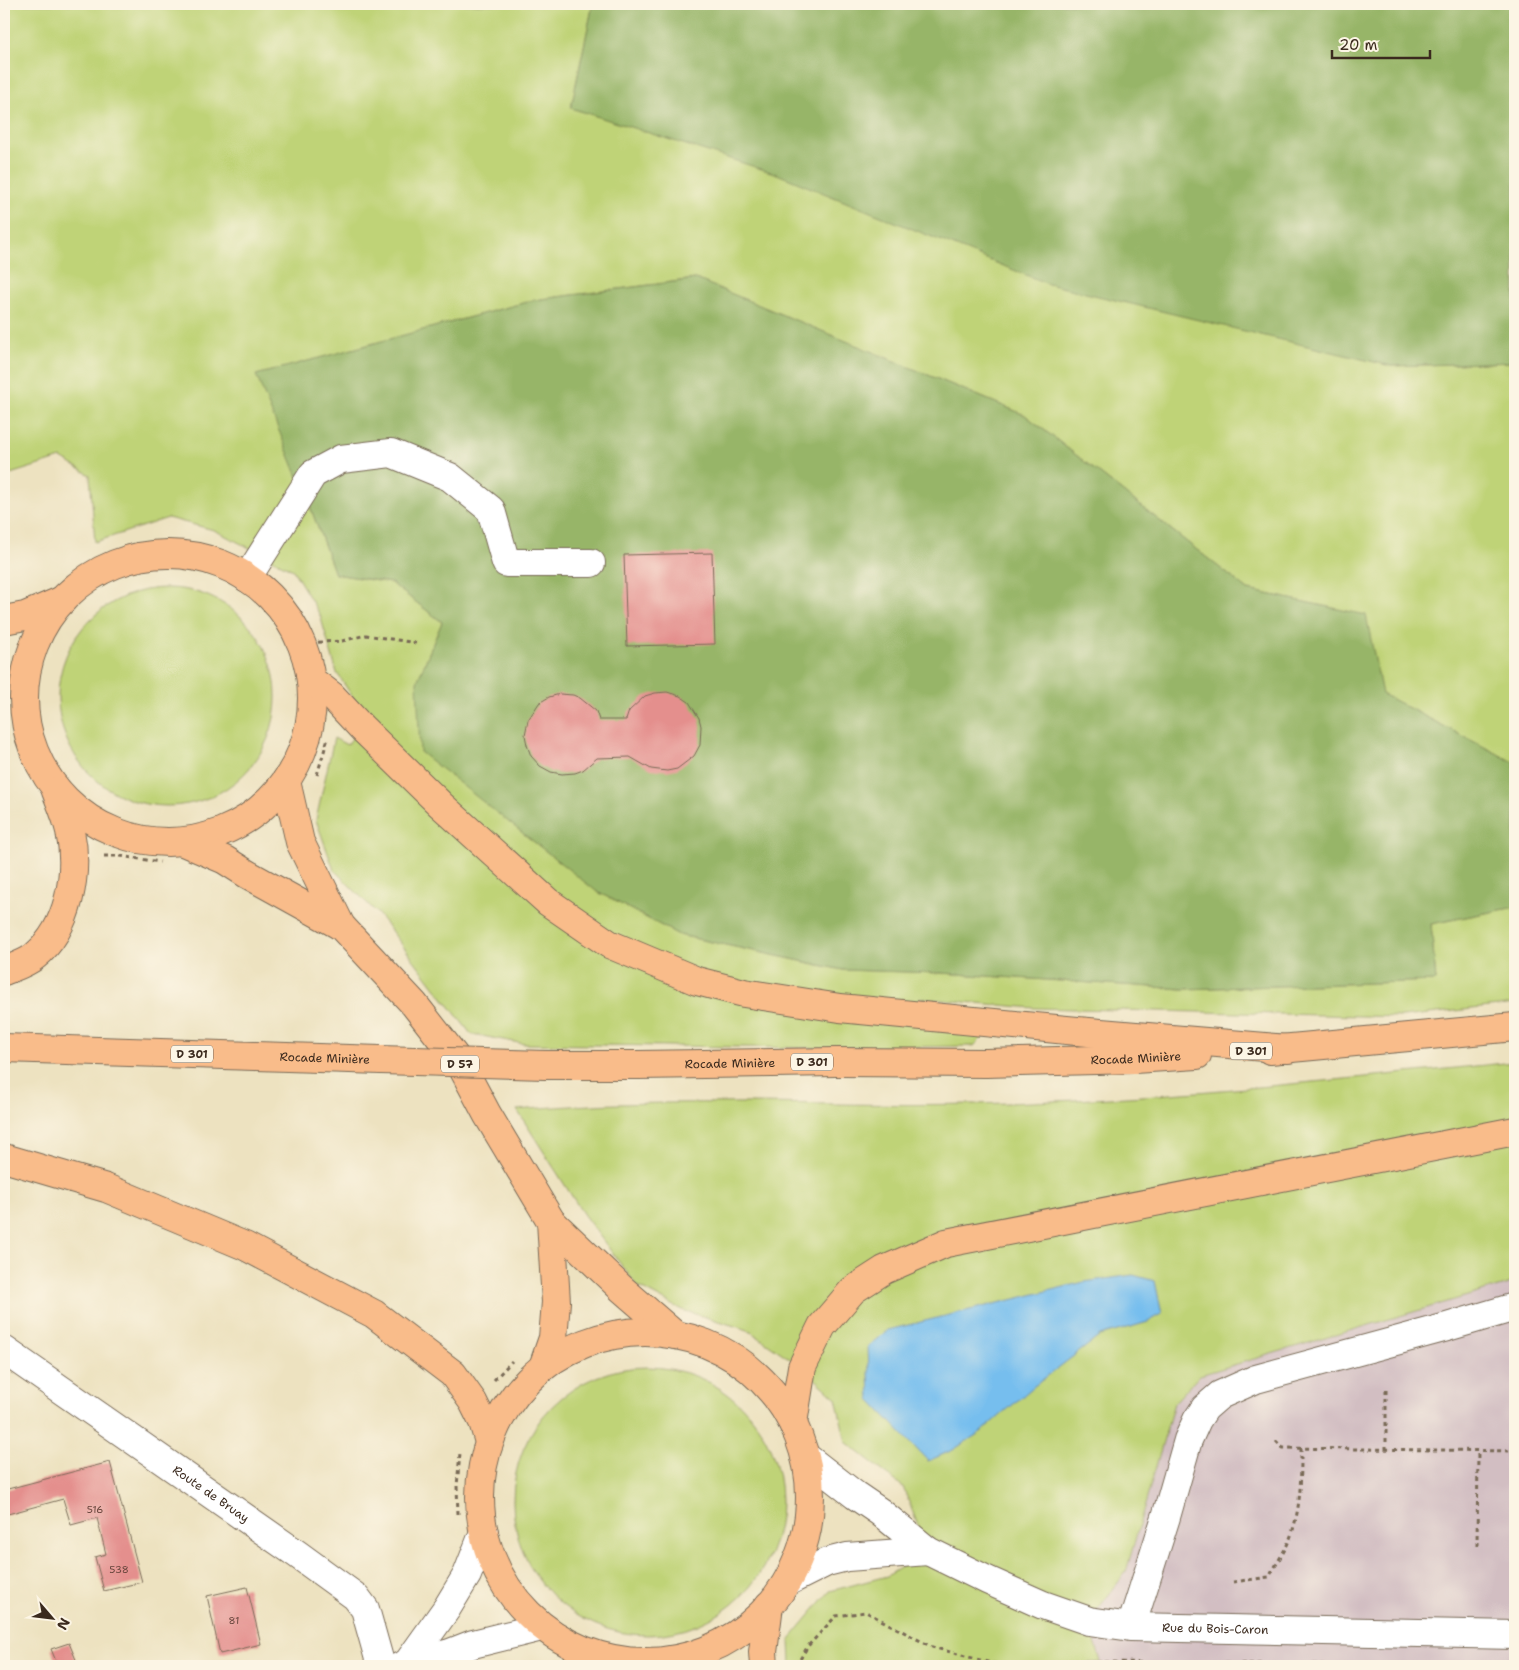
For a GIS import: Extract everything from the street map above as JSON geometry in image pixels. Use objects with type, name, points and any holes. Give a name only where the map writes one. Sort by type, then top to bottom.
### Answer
[{"type":"main road","points":[[4,620],[24,616],[60,601],[88,578],[120,561],[156,554],[193,556],[227,566],[258,585],[284,611],[302,643],[311,680],[311,716],[303,750],[286,781],[258,812],[222,832],[176,853],[113,832],[82,815],[56,791]]},
{"type":"main road","points":[[4,971],[34,957],[51,939],[63,919],[70,892],[73,857],[70,831],[56,791],[39,765],[28,736],[23,700],[27,665],[40,631],[60,601]]},
{"type":"main road","points":[[311,680],[332,696],[362,728],[441,804],[548,902],[609,944],[697,981],[744,993],[840,1008],[1077,1031],[1288,1048]]},
{"type":"main road","points":[[4,716],[28,736]]},
{"type":"main road","name":"D 57","points":[[286,781],[300,842],[341,926],[414,1004],[460,1063],[487,1114],[551,1221],[622,1289],[675,1335]]},
{"type":"main road","name":"D 57","points":[[176,853],[225,860],[341,926]]},
{"type":"main road","name":"Rocade Minière","points":[[4,1048],[545,1064],[986,1063],[1134,1059],[1288,1048],[1515,1027]]},
{"type":"main road","points":[[793,1423],[802,1368],[822,1326],[853,1290],[884,1270],[946,1243],[1515,1131]]},
{"type":"main road","points":[[4,1158],[106,1188],[245,1246],[374,1314],[453,1374],[473,1402],[483,1422],[489,1442]]},
{"type":"main road","name":"D 57","points":[[543,1367],[553,1338],[556,1302],[551,1221]]},
{"type":"main road","points":[[647,1332],[675,1335],[704,1343],[732,1356],[756,1375],[777,1397],[793,1423],[805,1456],[810,1508],[806,1534],[798,1558],[787,1582],[769,1605],[750,1624],[728,1640],[704,1651],[654,1664],[612,1659],[575,1647],[542,1627],[522,1607],[505,1584],[492,1559],[484,1532],[481,1487],[489,1442],[502,1414],[520,1389],[543,1367],[566,1352],[601,1338],[619,1334],[647,1332]]},
{"type":"main road","points":[[764,1666],[763,1652],[769,1605]]},
{"type":"street","points":[[247,578],[313,474],[341,459],[391,453],[450,477],[491,510],[506,563],[591,563]]},
{"type":"street","points":[[1131,1627],[1188,1440],[1205,1408],[1220,1395],[1256,1379],[1515,1307]]},
{"type":"street","name":"Route de Bruay","points":[[4,1350],[356,1597],[365,1609],[396,1665]]},
{"type":"street","name":"Rue du Bois-Caron","points":[[805,1456],[880,1512],[928,1551],[1044,1605],[1089,1621],[1131,1627],[1515,1635]]},
{"type":"street","points":[[396,1665],[448,1608],[467,1575],[484,1532]]},
{"type":"street","points":[[787,1582],[827,1562],[847,1557],[928,1551]]},
{"type":"street","points":[[396,1665],[450,1654],[473,1644],[542,1627]]},
{"type":"path","points":[[302,643],[342,641],[366,635],[416,643]]},
{"type":"path","points":[[317,776],[330,731],[348,738],[362,728]]},
{"type":"path","points":[[73,857],[176,853]]},
{"type":"path","points":[[1386,1388],[1386,1450]]},
{"type":"path","points":[[1276,1441],[1284,1448],[1515,1451]]},
{"type":"path","points":[[1233,1582],[1269,1578],[1288,1544],[1300,1498],[1300,1448]]},
{"type":"path","points":[[1477,1546],[1478,1451]]},
{"type":"path","points":[[796,1666],[808,1646],[836,1616],[866,1612],[932,1647],[991,1663],[1021,1666]]},
{"type":"path","points":[[1056,1666],[1101,1662],[1383,1665]]},
{"type":"shaded area","points":[[1515,1282],[1515,1666],[1057,1666],[1101,1662],[1089,1621],[1126,1572],[1174,1403],[1201,1375]]},
{"type":"green space","points":[[4,4],[593,4],[571,108],[1391,366],[1515,362],[1515,763],[1381,694],[1365,615],[1248,590],[1025,415],[695,279],[534,300],[257,375],[310,506],[335,574],[391,583],[442,622],[417,682],[596,891],[679,935],[843,970],[941,973],[1183,989],[1436,981],[1431,924],[1515,907],[1515,1004],[1403,1017],[1034,1008],[919,998],[933,1030],[984,1036],[974,1046],[811,1048],[525,1044],[471,1034],[379,915],[334,870],[316,820],[334,738],[347,745],[367,719],[337,673],[320,615],[293,570],[214,530],[168,518],[95,542],[90,475],[61,458],[4,476]]},
{"type":"green space","points":[[593,4],[1515,4],[1515,362],[1391,366],[1048,284],[777,174],[571,108]]},
{"type":"green space","points":[[696,279],[1025,415],[1248,590],[1366,615],[1382,694],[1515,763],[1515,907],[1431,924],[1436,981],[1183,989],[941,973],[843,970],[679,935],[596,891],[420,752],[417,682],[442,622],[391,583],[335,574],[310,506],[256,375],[534,300]]},
{"type":"green space","points":[[156,588],[178,588],[209,596],[228,606],[244,620],[258,636],[268,655],[276,686],[272,729],[268,739],[258,758],[244,774],[228,788],[199,802],[178,806],[156,806],[135,802],[106,788],[76,758],[62,729],[58,708],[58,686],[62,665],[76,636],[106,606],[135,592]]},
{"type":"green space","points":[[1515,1062],[1515,1282],[1200,1375],[1174,1403],[1126,1572],[1089,1621],[1101,1662],[1057,1666],[791,1666],[790,1639],[830,1591],[887,1576],[928,1551],[903,1487],[846,1442],[836,1398],[802,1367],[748,1330],[682,1310],[637,1286],[584,1215],[517,1110],[640,1103],[886,1105],[1073,1100],[1263,1087]]},
{"type":"green space","points":[[647,1367],[673,1370],[698,1377],[721,1390],[742,1406],[758,1427],[771,1450],[778,1475],[781,1501],[778,1527],[771,1552],[758,1575],[742,1596],[721,1612],[698,1625],[673,1632],[647,1635],[621,1632],[596,1625],[573,1612],[552,1596],[536,1575],[523,1552],[516,1527],[513,1501],[516,1475],[523,1450],[536,1427],[552,1406],[573,1390],[596,1377],[621,1370]]},
{"type":"water","points":[[1133,1275],[1155,1281],[1162,1314],[1148,1322],[1100,1336],[1033,1387],[984,1430],[953,1450],[928,1461],[870,1400],[868,1346],[888,1330],[1084,1282]]},
{"type":"building","points":[[712,553],[715,644],[627,646],[624,555]]},
{"type":"building","points":[[667,692],[680,696],[689,702],[699,718],[701,726],[700,745],[694,756],[677,769],[667,771],[651,769],[630,757],[597,758],[583,770],[562,774],[551,772],[540,766],[531,756],[525,735],[528,720],[539,703],[549,697],[560,694],[573,695],[580,698],[596,711],[599,720],[626,720],[629,711],[645,696]]},
{"type":"building","points":[[110,1462],[142,1582],[104,1591],[95,1557],[106,1554],[97,1518],[71,1525],[63,1499],[4,1515],[4,1490]]},
{"type":"building","points":[[247,1587],[261,1644],[220,1654],[207,1596]]},
{"type":"building","points":[[69,1643],[77,1662],[66,1666],[58,1666],[51,1649]]}]
